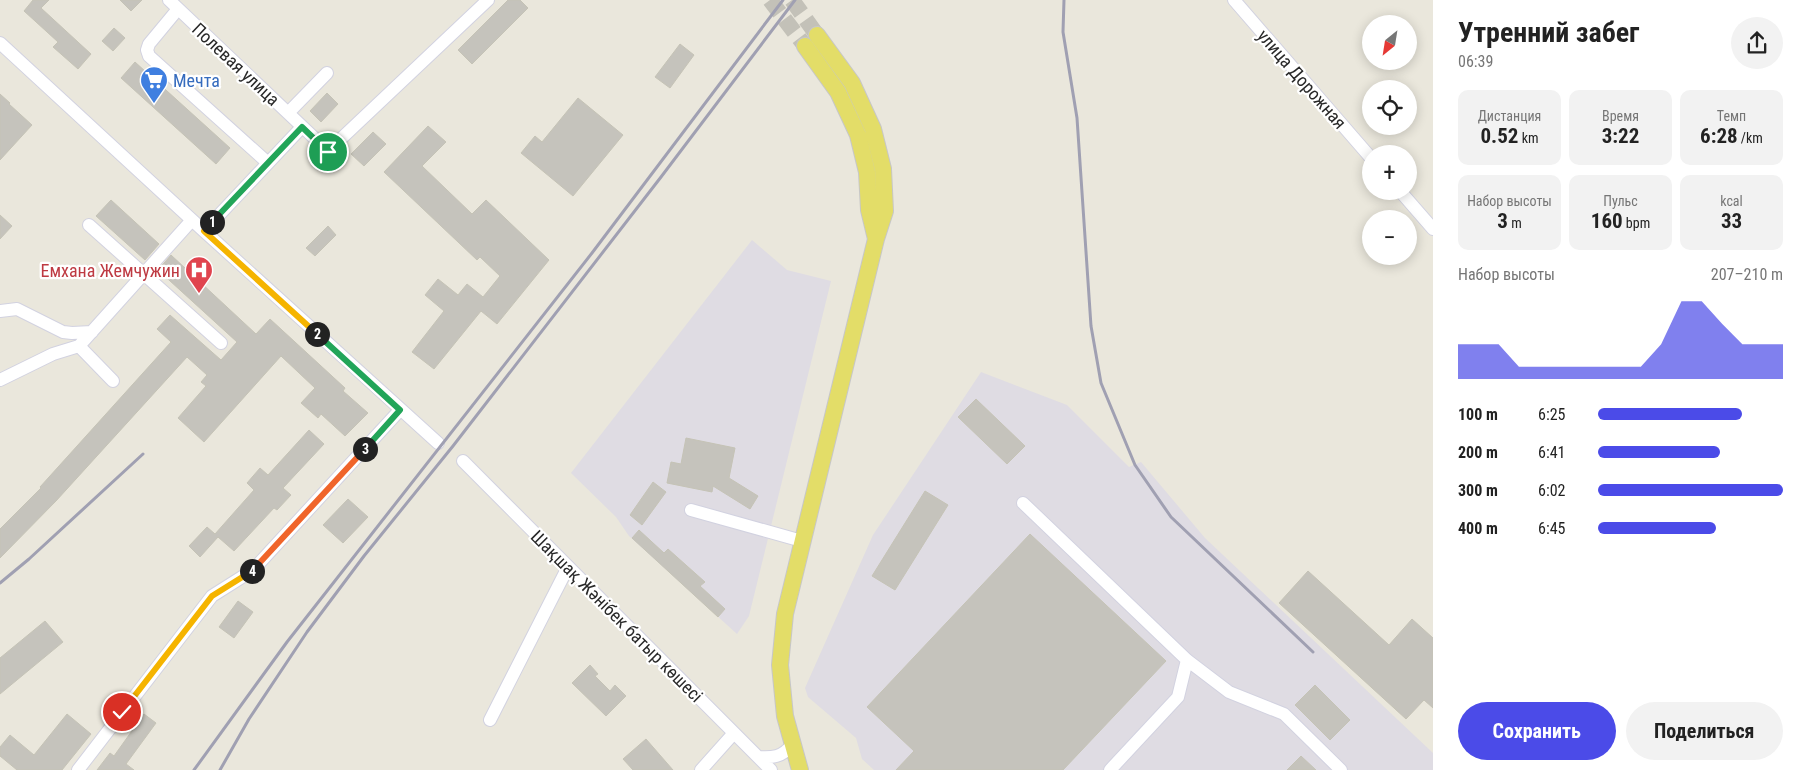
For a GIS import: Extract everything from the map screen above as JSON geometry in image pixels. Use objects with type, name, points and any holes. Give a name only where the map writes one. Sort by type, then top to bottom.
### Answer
[{"type":"main road","points":[[800,770],[785,716],[780,665],[785,614],[876,239],[885,212],[883,169],[873,129],[852,83],[811,40]]},
{"type":"street","name":"Полевая улица","points":[[169,0],[328,152],[488,0]]},
{"type":"street","name":"улица Дорожная","points":[[1234,0],[1362,148]]},
{"type":"street","points":[[178,9],[149,44],[146,50],[149,56],[268,163]]},
{"type":"street","points":[[0,43],[400,410],[438,442]]},
{"type":"street","points":[[288,113],[327,73]]},
{"type":"street","points":[[204,231],[302,127]]},
{"type":"street","points":[[1408,200],[1433,229]]},
{"type":"street","points":[[0,380],[53,354],[79,346],[192,220]]},
{"type":"street","points":[[89,225],[221,343]]},
{"type":"street","points":[[0,311],[17,309],[63,332],[92,332]]},
{"type":"street","points":[[79,346],[113,380]]},
{"type":"street","points":[[78,770],[212,596],[253,570],[400,410]]},
{"type":"street","name":"Шақшақ Жәнібек батыр көшесі","points":[[464,461],[771,770]]},
{"type":"street","points":[[1023,504],[1187,660],[1229,692],[1284,714],[1340,770]]},
{"type":"street","points":[[691,510],[802,541]]},
{"type":"street","points":[[490,720],[568,567]]},
{"type":"street","points":[[1110,770],[1178,697],[1187,660]]},
{"type":"street","points":[[701,770],[734,733]]},
{"type":"street","points":[[758,757],[772,758],[781,755],[792,745]]},
{"type":"shaded area","points":[[752,240],[787,270],[831,281],[749,616],[737,634],[629,536],[616,517],[571,473]]},
{"type":"shaded area","points":[[981,372],[1067,405],[1129,467],[1141,462],[1205,538],[1433,753],[1433,770],[874,770],[862,759],[856,738],[808,697],[805,688],[873,535]]},
{"type":"building","points":[[33,0],[49,0],[41,8],[91,54],[78,69],[53,47],[58,42],[24,11]]},
{"type":"building","points":[[120,0],[142,0],[131,11]]},
{"type":"building","points":[[508,0],[520,0],[528,8],[472,64],[458,50]]},
{"type":"building","points":[[114,28],[125,38],[113,51],[102,41]]},
{"type":"building","points":[[680,44],[694,55],[670,88],[655,77]]},
{"type":"building","points":[[135,62],[230,148],[216,164],[121,78]]},
{"type":"building","points":[[327,93],[338,104],[321,122],[310,111]]},
{"type":"building","points":[[0,94],[32,125],[0,160]]},
{"type":"building","points":[[578,98],[623,135],[573,196],[521,153],[535,136],[542,142]]},
{"type":"building","points":[[428,126],[446,142],[422,166],[472,214],[486,200],[549,260],[497,324],[481,311],[434,369],[412,352],[444,311],[425,295],[438,279],[458,295],[467,284],[483,297],[500,276],[480,257],[477,260],[384,172]]},
{"type":"building","points":[[373,132],[386,144],[364,166],[351,154]]},
{"type":"building","points":[[111,200],[159,244],[145,260],[96,216]]},
{"type":"building","points":[[0,215],[12,226],[0,239]]},
{"type":"building","points":[[328,226],[336,235],[315,256],[306,248]]},
{"type":"building","points":[[171,255],[256,334],[270,319],[345,388],[343,391],[368,413],[345,436],[321,414],[318,418],[301,403],[315,388],[281,356],[204,442],[178,418],[206,386],[201,382],[207,375],[187,357],[56,501],[0,558],[0,529],[41,488],[171,342],[157,329],[170,315],[221,360],[237,342],[158,270]]},
{"type":"building","points":[[976,399],[1025,446],[1007,464],[958,417]]},
{"type":"building","points":[[309,430],[324,444],[283,488],[291,495],[277,510],[274,508],[234,551],[218,537],[200,557],[189,546],[207,527],[215,534],[254,490],[247,483],[260,468],[268,475]]},
{"type":"building","points":[[686,438],[735,448],[729,478],[758,496],[750,509],[713,486],[712,492],[667,483],[671,462],[681,464]]},
{"type":"building","points":[[653,482],[666,492],[642,525],[630,515]]},
{"type":"building","points":[[925,491],[948,505],[895,590],[872,576]]},
{"type":"building","points":[[348,499],[368,517],[343,543],[323,525]]},
{"type":"building","points":[[639,530],[664,553],[668,549],[705,582],[700,586],[725,609],[718,617],[632,538]]},
{"type":"building","points":[[1030,534],[1166,661],[1063,770],[896,770],[914,751],[867,707]]},
{"type":"building","points":[[1308,571],[1389,645],[1412,619],[1433,638],[1433,708],[1424,700],[1406,719],[1279,603]]},
{"type":"building","points":[[238,601],[253,612],[234,638],[219,627]]},
{"type":"building","points":[[45,621],[63,642],[0,694],[0,658]]},
{"type":"building","points":[[590,665],[598,674],[595,676],[610,691],[615,685],[626,696],[606,716],[572,683]]},
{"type":"building","points":[[1315,685],[1350,720],[1330,740],[1295,705]]},
{"type":"building","points":[[67,714],[91,734],[62,770],[17,770],[0,756],[0,747],[10,735],[34,755]]},
{"type":"building","points":[[144,714],[156,723],[126,764],[134,770],[97,770],[110,753],[114,756]]},
{"type":"building","points":[[646,739],[673,770],[633,770],[623,759]]},
{"type":"building","points":[[1301,756],[1316,770],[1287,770]]},
{"type":"tunnel","points":[[770,0],[805,46]]},
{"type":"tunnel","points":[[792,0],[817,35]]},
{"type":"railway","points":[[194,770],[287,642],[592,253],[783,0]]},
{"type":"railway","points":[[220,770],[249,719],[307,632],[364,556],[453,446],[661,177],[795,0]]},
{"type":"railway","points":[[1064,0],[1063,32],[1077,118],[1091,326],[1101,383],[1135,465],[1171,517],[1313,652]]},
{"type":"railway","points":[[0,583],[29,559],[143,454]]},
{"type":"place","name":"Мечта","points":[[154,104]]},
{"type":"place","name":"Емхана Жемчужин","points":[[199,294]]},
{"type":"route","points":[[122,712],[212,596],[253,570],[400,410],[204,231],[302,127],[328,152]]}]
